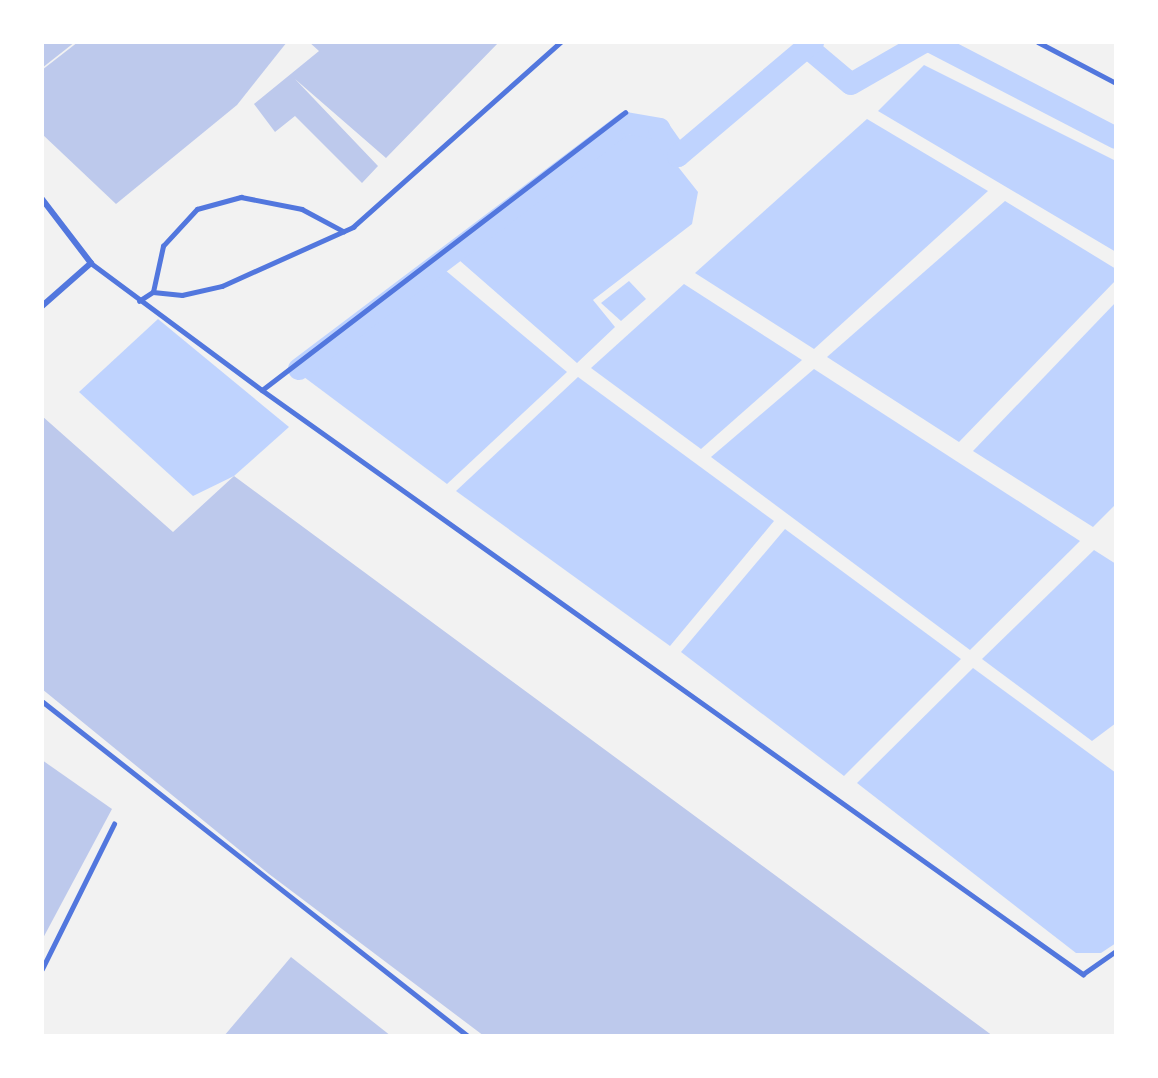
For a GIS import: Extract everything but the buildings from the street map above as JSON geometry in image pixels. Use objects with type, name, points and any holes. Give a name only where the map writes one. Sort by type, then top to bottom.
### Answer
[{"type":"street","points":[[42,199],[92,263],[42,306]]},
{"type":"lane","points":[[139,301],[153,292],[182,295],[222,286],[344,231],[561,42]]},
{"type":"lane","points":[[1038,42],[1116,83]]},
{"type":"lane","points":[[262,390],[626,112]]},
{"type":"lane","points":[[153,292],[163,246],[197,208],[241,197],[302,208],[344,231]]},
{"type":"lane","points":[[92,263],[139,301],[262,390],[1083,974],[1116,951]]},
{"type":"lane","points":[[42,701],[468,1036]]},
{"type":"lane","points":[[42,969],[114,824]]},
{"type":"water","points":[[924,65],[1116,161],[1116,252],[878,111]]},
{"type":"water","points":[[867,119],[988,191],[814,349],[695,273]]},
{"type":"water","points":[[626,134],[653,135],[698,192],[692,224],[593,300],[615,327],[577,363],[459,260]]},
{"type":"water","points":[[1005,201],[1116,269],[1116,280],[959,442],[827,357]]},
{"type":"water","points":[[445,270],[567,372],[447,484],[304,377]]},
{"type":"water","points":[[629,281],[646,299],[621,321],[601,303]]},
{"type":"water","points":[[684,284],[802,360],[701,449],[591,368]]},
{"type":"water","points":[[1116,302],[1116,504],[1093,527],[973,451]]},
{"type":"water","points":[[158,319],[289,427],[234,476],[193,496],[79,392]]},
{"type":"water","points":[[814,369],[1080,541],[970,650],[711,457]]},
{"type":"water","points":[[578,377],[774,521],[670,646],[456,491]]},
{"type":"water","points":[[785,529],[961,659],[844,776],[681,652]]},
{"type":"water","points":[[1094,550],[1116,564],[1116,723],[1092,741],[982,659]]},
{"type":"water","points":[[973,668],[1116,773],[1116,943],[1101,953],[1076,953],[857,783]]},
{"type":"waterway","points":[[299,369],[626,123],[659,129],[678,156],[813,42]]},
{"type":"waterway","points":[[807,47],[851,84],[924,42]]},
{"type":"waterway","points":[[931,42],[1116,138]]}]
